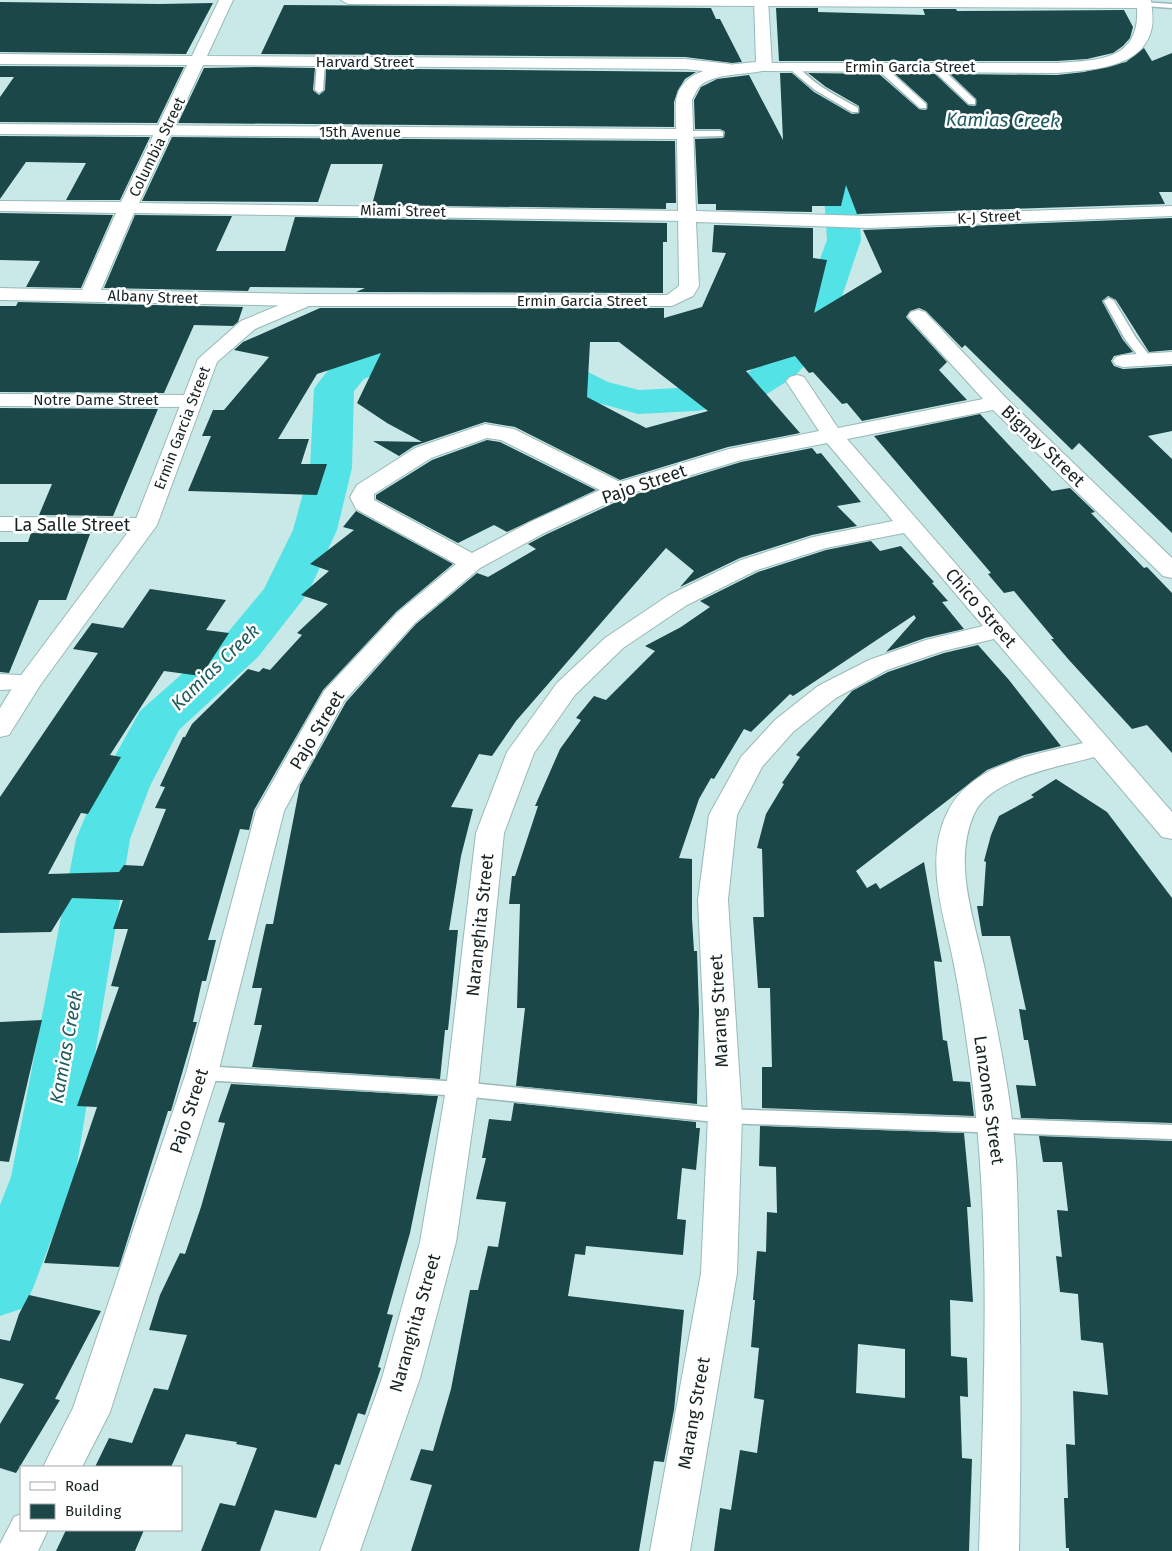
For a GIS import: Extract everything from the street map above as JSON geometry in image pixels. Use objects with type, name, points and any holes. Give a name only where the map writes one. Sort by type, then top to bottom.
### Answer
[{"type":"street","name":"Columbia Street","points":[[89,295],[127,208],[226,0]]},
{"type":"street","points":[[348,0],[1144,2]]},
{"type":"street","points":[[761,1],[764,66]]},
{"type":"street","name":"Ermin Garcia Street","points":[[0,729],[29,682],[145,525],[208,359],[235,335],[265,317],[306,300],[672,300],[686,292],[689,286],[684,100],[693,83],[714,72],[764,66],[1057,68],[1080,66],[1111,60],[1131,50],[1141,39],[1144,31],[1144,2]]},
{"type":"street","name":"Harvard Street","points":[[0,59],[685,64],[730,69]]},
{"type":"street","name":"15th Avenue","points":[[0,129],[684,134]]},
{"type":"street","name":"Miami Street","points":[[0,206],[688,216],[806,221]]},
{"type":"street","name":"K-J Street","points":[[806,221],[868,222],[1172,211]]},
{"type":"street","name":"Albany Street","points":[[0,294],[306,300]]},
{"type":"street","name":"Bignay Street","points":[[918,316],[998,403],[1172,570]]},
{"type":"street","points":[[1123,361],[1172,358]]},
{"type":"street","name":"Chico Street","points":[[797,381],[832,435],[1172,830]]},
{"type":"street","name":"Notre Dame Street","points":[[0,400],[192,401]]},
{"type":"street","name":"Pajo Street","points":[[63,1466],[91,1412],[202,1073],[270,811],[333,697],[406,618],[472,563],[538,527],[618,490],[737,454],[998,403]]},
{"type":"street","points":[[472,563],[364,504],[361,496],[365,490],[423,454],[485,430],[506,434],[618,490]]},
{"type":"street","name":"La Salle Street","points":[[0,524],[145,525]]},
{"type":"street","name":"Naranghita Street","points":[[340,1551],[401,1378],[438,1242],[462,1089],[490,833],[521,752],[566,689],[622,637],[678,600],[749,565],[821,542],[910,525]]},
{"type":"street","name":"Marang Street","points":[[670,1551],[719,1273],[725,1116],[713,900],[723,815],[751,763],[784,726],[827,692],[878,664],[935,645],[1001,630]]},
{"type":"street","points":[[0,682],[29,682]]},
{"type":"street","name":"Lanzones Street","points":[[999,1551],[1003,1391],[998,1162],[995,1126],[970,971],[952,882],[950,863],[953,838],[961,813],[976,792],[994,779],[1015,771],[1101,747]]},
{"type":"street","points":[[17,1551],[27,1531]]},
{"type":"lane","points":[[1144,2],[1172,6]]},
{"type":"lane","points":[[319,90],[321,62]]},
{"type":"lane","points":[[795,66],[796,70],[818,88],[855,110]]},
{"type":"lane","points":[[880,66],[923,106]]},
{"type":"lane","points":[[935,67],[972,102]]},
{"type":"lane","name":"15th Avenue","points":[[684,134],[720,134]]},
{"type":"lane","points":[[1109,301],[1131,340],[1146,359]]},
{"type":"lane","points":[[202,1073],[462,1089],[725,1116],[1172,1132]]},
{"type":"building","points":[[0,2],[213,3],[186,54],[0,52]]},
{"type":"building","points":[[284,5],[711,8],[716,19],[720,19],[742,62],[732,63],[685,57],[261,54]]},
{"type":"building","points":[[776,8],[818,8],[818,12],[925,15],[923,9],[956,9],[957,11],[1124,10],[1133,27],[1130,38],[1113,53],[1087,59],[1057,61],[779,61]]},
{"type":"building","points":[[1144,48],[1152,61],[1172,53],[1172,192],[1159,192],[1165,204],[857,214],[846,185],[841,206],[812,206],[812,212],[716,210],[716,204],[698,204],[695,139],[723,138],[725,132],[720,129],[695,129],[694,100],[701,87],[717,79],[749,75],[783,140],[780,73],[792,73],[814,92],[852,114],[859,113],[859,106],[826,87],[808,73],[879,74],[919,109],[926,110],[927,103],[895,74],[935,74],[968,105],[975,106],[976,99],[950,74],[1057,75],[1084,72],[1126,62]]},
{"type":"building","points":[[0,66],[184,67],[157,123],[0,122],[0,97],[14,77],[0,77]]},
{"type":"building","points":[[204,68],[315,68],[313,90],[319,95],[325,90],[326,68],[696,72],[685,79],[678,90],[674,102],[674,127],[178,123]]},
{"type":"building","points":[[0,136],[150,137],[120,200],[66,200],[86,163],[26,162],[0,199]]},
{"type":"building","points":[[172,137],[675,141],[676,203],[666,203],[666,209],[372,205],[383,164],[331,164],[318,202],[142,201]]},
{"type":"building","points":[[0,213],[113,215],[81,288],[26,287],[40,261],[0,260]]},
{"type":"building","points":[[135,215],[232,216],[216,251],[285,251],[295,217],[667,223],[667,242],[663,242],[663,293],[356,292],[365,288],[250,287],[248,291],[104,288]]},
{"type":"building","points":[[1172,218],[1172,350],[1149,352],[1116,300],[1108,296],[1102,301],[1123,340],[1133,352],[1114,356],[1111,361],[1114,366],[1123,369],[1172,366],[1172,431],[1148,436],[1172,459],[1172,533],[1079,443],[1072,450],[965,345],[962,348],[926,311],[919,308],[910,311],[906,317],[947,362],[939,370],[967,400],[862,421],[847,403],[842,404],[813,372],[809,373],[795,356],[746,371],[800,433],[728,447],[620,480],[515,427],[485,422],[414,446],[399,456],[373,441],[422,442],[387,423],[357,403],[381,353],[317,374],[278,439],[309,439],[301,464],[327,464],[317,495],[188,491],[211,436],[202,436],[213,410],[224,410],[269,357],[234,350],[243,342],[320,308],[664,308],[664,318],[702,307],[726,253],[712,252],[714,225],[813,228],[813,258],[827,260],[814,313],[882,272],[863,230]],"holes":[[[590,342],[619,342],[708,411],[646,428],[587,397]]]},
{"type":"building","points":[[18,302],[243,307],[238,322],[233,326],[194,325],[164,393],[0,392],[0,306],[16,306]]},
{"type":"building","points":[[0,408],[158,409],[113,516],[39,515],[52,484],[0,484]]},
{"type":"building","points":[[980,414],[1052,491],[1070,488],[1095,512],[1091,513],[1144,568],[1147,567],[1172,593],[1172,753],[1147,725],[1132,729],[1051,639],[1054,639],[1014,591],[1004,593],[988,574],[991,573],[874,436]]},
{"type":"building","points":[[487,440],[500,442],[596,490],[507,532],[494,525],[458,543],[376,499],[376,495],[432,460]]},
{"type":"building","points":[[812,448],[817,454],[821,453],[861,502],[837,506],[857,526],[812,535],[740,558],[680,587],[694,571],[666,548],[516,721],[492,756],[479,754],[451,807],[473,809],[461,856],[449,930],[458,930],[448,1030],[445,1030],[440,1079],[252,1067],[262,1025],[254,1025],[262,988],[252,988],[266,924],[273,924],[300,785],[346,702],[416,624],[477,573],[488,577],[536,549],[528,544],[627,497],[741,462]]},
{"type":"building","points":[[356,511],[453,564],[396,612],[323,690],[254,810],[249,830],[240,829],[208,940],[216,940],[206,981],[202,981],[193,1022],[197,1022],[171,1111],[168,1111],[119,1267],[44,1263],[97,1107],[77,1106],[119,987],[111,986],[128,929],[113,929],[123,900],[72,898],[51,932],[0,933],[0,797],[98,653],[73,649],[92,623],[123,628],[150,589],[226,600],[206,630],[229,633],[201,676],[164,671],[110,755],[121,757],[88,814],[81,813],[48,874],[119,872],[124,865],[143,866],[166,809],[155,808],[165,787],[160,786],[183,737],[185,737],[192,724],[248,669],[259,672],[263,668],[270,670],[302,635],[297,633],[328,604],[301,595],[329,571],[310,564],[354,530],[343,527]]},
{"type":"building","points":[[31,533],[90,534],[66,600],[39,600],[9,673],[0,672],[0,542],[28,542]]},
{"type":"building","points":[[871,541],[880,551],[901,546],[934,582],[932,583],[948,601],[942,602],[964,629],[925,638],[886,652],[916,618],[914,615],[793,696],[790,694],[751,732],[744,729],[714,779],[711,778],[699,799],[679,858],[692,859],[692,919],[694,951],[697,951],[699,1011],[697,1104],[516,1086],[525,1008],[517,1008],[520,904],[509,904],[512,876],[515,876],[538,806],[535,806],[560,749],[581,720],[576,718],[594,696],[606,700],[655,651],[645,646],[681,627],[710,607],[700,601],[758,572],[826,550]]},
{"type":"building","points":[[978,645],[1009,680],[1061,746],[1024,755],[987,770],[856,871],[867,888],[876,883],[880,889],[924,862],[942,962],[934,961],[943,1040],[947,1041],[953,1081],[970,1082],[974,1116],[762,1108],[762,1067],[772,1067],[770,988],[758,988],[753,917],[764,917],[762,849],[757,848],[766,814],[784,784],[782,783],[800,757],[796,755],[852,691],[888,672],[944,653]]},
{"type":"building","points":[[1056,779],[1107,812],[1172,898],[1172,1123],[1021,1118],[1016,1085],[1036,1086],[1028,1040],[1024,1040],[1019,1009],[1026,1010],[1010,936],[982,936],[977,906],[983,906],[986,862],[984,861],[991,835],[999,816],[1034,797],[1031,795]]},
{"type":"building","points":[[42,1020],[9,1162],[0,1161],[0,1022]]},
{"type":"building","points":[[231,1084],[438,1096],[410,1233],[387,1314],[393,1315],[378,1367],[381,1368],[365,1415],[358,1413],[340,1465],[335,1464],[316,1518],[275,1510],[260,1551],[201,1551],[220,1503],[235,1506],[257,1448],[236,1444],[237,1442],[186,1434],[171,1466],[95,1466],[109,1438],[132,1443],[154,1388],[168,1390],[187,1335],[149,1330],[160,1295],[180,1253],[185,1254],[201,1207],[225,1123],[218,1122]]},
{"type":"building","points":[[514,1103],[696,1122],[696,1128],[700,1128],[696,1170],[682,1168],[677,1219],[686,1220],[683,1255],[586,1246],[585,1255],[575,1254],[568,1296],[684,1310],[674,1410],[664,1462],[654,1461],[639,1551],[411,1551],[432,1485],[410,1480],[421,1449],[433,1451],[451,1389],[470,1290],[478,1290],[488,1246],[498,1247],[506,1202],[476,1199],[486,1158],[482,1158],[489,1119],[511,1121]]},
{"type":"building","points":[[760,1126],[964,1133],[971,1207],[967,1207],[973,1302],[950,1300],[951,1356],[967,1358],[968,1397],[960,1396],[962,1458],[972,1459],[969,1551],[714,1551],[720,1508],[731,1510],[740,1450],[757,1453],[764,1400],[754,1398],[759,1348],[751,1347],[755,1300],[753,1300],[757,1251],[766,1252],[767,1212],[777,1213],[776,1167],[759,1166]],"holes":[[[858,1344],[905,1349],[905,1398],[856,1393]]]},
{"type":"building","points":[[1039,1136],[1172,1141],[1172,1551],[1069,1551],[1069,1548],[1066,1548],[1064,1498],[1068,1498],[1066,1444],[1075,1445],[1073,1391],[1108,1395],[1103,1343],[1081,1340],[1078,1294],[1060,1292],[1056,1256],[1062,1257],[1057,1210],[1068,1211],[1062,1162],[1043,1162]]},
{"type":"building","points":[[29,1295],[101,1311],[55,1399],[60,1400],[16,1473],[0,1468],[0,1424],[24,1384],[0,1378],[0,1339],[10,1341],[19,1314]]},
{"type":"building","points":[[66,1531],[144,1531],[135,1551],[56,1551]]},
{"type":"waterway","name":"Kamias Creek","points":[[530,349],[546,359],[554,370],[594,390],[638,402],[697,399],[745,391],[780,369],[808,341],[844,240],[842,208],[827,159],[840,142]]},
{"type":"waterway","name":"Kamias Creek","points":[[0,1288],[43,1177],[103,839],[124,786],[158,722],[241,647],[285,593],[315,530],[331,468],[334,389],[350,371],[389,354],[447,342]]},
{"type":"waterway","points":[[53,911],[91,909]]}]
